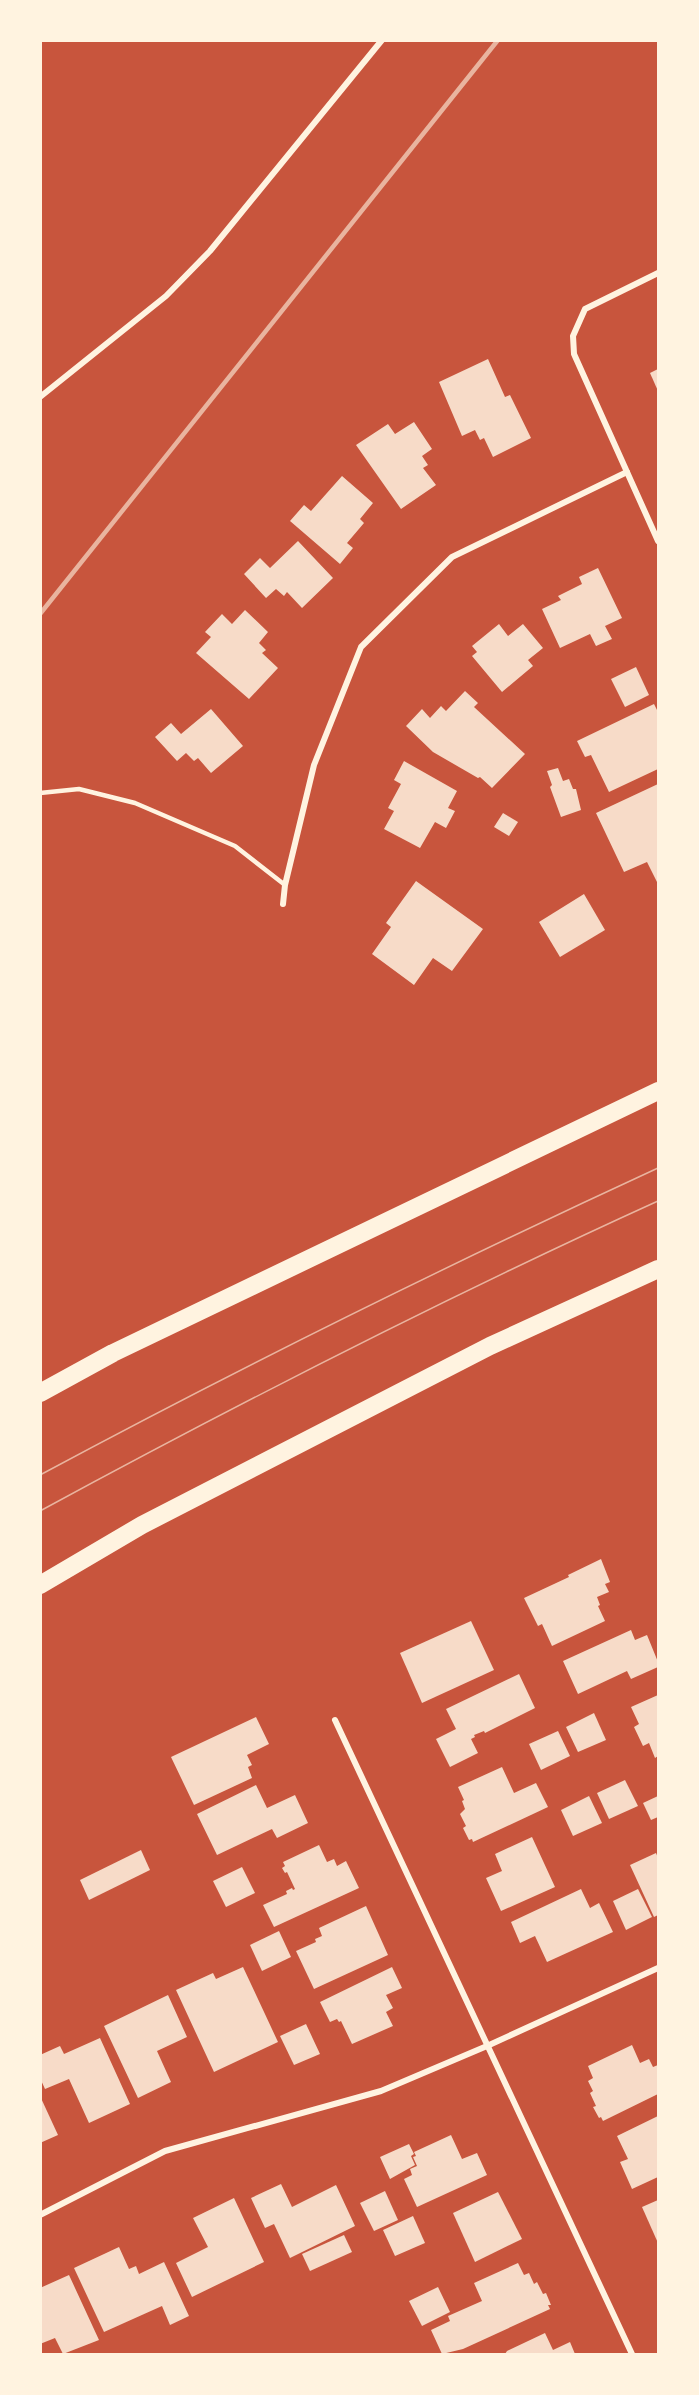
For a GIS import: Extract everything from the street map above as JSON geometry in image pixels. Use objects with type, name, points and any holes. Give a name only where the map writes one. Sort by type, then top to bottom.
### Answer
[{"type":"highway","points":[[40,1392],[134,1343],[658,1091]]},
{"type":"highway","points":[[40,1585],[142,1525],[490,1346],[658,1269]]},
{"type":"street","points":[[40,397],[166,296],[210,251],[382,40]]},
{"type":"street","points":[[658,273],[585,309],[573,336],[574,354],[658,541]]},
{"type":"street","points":[[283,904],[285,885],[314,765],[361,647],[452,557],[627,472]]},
{"type":"street","points":[[334,1720],[632,2355]]},
{"type":"street","points":[[40,2215],[165,2151],[381,2091],[488,2046],[658,1968]]},
{"type":"lane","points":[[40,793],[79,789],[135,803],[235,846],[285,885]]},
{"type":"building","points":[[488,359],[505,397],[510,395],[531,438],[493,457],[484,438],[480,440],[475,430],[462,436],[439,382]]},
{"type":"building","points":[[658,369],[658,391],[650,373]]},
{"type":"building","points":[[414,422],[432,449],[422,456],[428,465],[423,468],[436,485],[401,509],[356,445],[388,424],[395,434]]},
{"type":"building","points":[[342,476],[373,503],[360,519],[364,523],[347,543],[353,548],[340,564],[290,521],[304,505],[311,511]]},
{"type":"building","points":[[298,541],[333,578],[302,608],[287,592],[284,596],[276,589],[266,598],[244,574],[260,558],[270,568]]},
{"type":"building","points":[[598,568],[622,618],[605,626],[612,639],[596,646],[590,634],[560,648],[542,609],[561,600],[558,596],[582,584],[579,577]]},
{"type":"building","points":[[245,610],[268,632],[259,643],[266,650],[262,653],[278,668],[249,699],[196,653],[211,637],[205,632],[222,614],[232,624]]},
{"type":"building","points":[[499,624],[508,636],[523,624],[543,648],[528,660],[533,666],[502,692],[472,656],[477,652],[472,646]]},
{"type":"building","points":[[636,667],[649,695],[625,707],[611,679]]},
{"type":"building","points":[[465,691],[478,703],[474,707],[525,754],[492,788],[480,777],[478,778],[433,752],[406,726],[422,709],[430,718],[441,706],[446,711]]},
{"type":"building","points":[[654,704],[658,712],[658,769],[609,792],[591,755],[585,757],[577,741]]},
{"type":"building","points":[[211,709],[243,746],[211,773],[198,758],[194,761],[186,753],[177,761],[155,737],[171,723],[181,734]]},
{"type":"building","points":[[404,761],[457,791],[448,808],[455,811],[446,828],[435,822],[420,848],[384,829],[394,811],[388,808],[401,784],[394,780]]},
{"type":"building","points":[[558,768],[563,781],[569,779],[573,789],[576,789],[581,810],[561,817],[547,771]]},
{"type":"building","points":[[658,784],[658,884],[647,862],[624,872],[596,813]]},
{"type":"building","points":[[503,813],[518,822],[509,836],[494,827]]},
{"type":"building","points":[[416,881],[483,929],[452,971],[433,958],[414,985],[372,954],[391,927],[386,923]]},
{"type":"building","points":[[584,894],[605,930],[560,957],[539,922]]},
{"type":"building","points":[[601,1559],[610,1582],[605,1584],[609,1592],[597,1597],[600,1605],[598,1606],[605,1621],[552,1646],[542,1624],[538,1626],[524,1598]]},
{"type":"building","points":[[471,1621],[494,1670],[422,1703],[400,1653]]},
{"type":"building","points":[[631,1630],[635,1640],[647,1635],[658,1667],[631,1679],[627,1671],[578,1694],[563,1661]]},
{"type":"building","points":[[519,1674],[535,1708],[485,1733],[484,1731],[474,1735],[475,1737],[471,1739],[478,1753],[450,1767],[436,1739],[456,1729],[446,1709]]},
{"type":"building","points":[[658,1695],[658,1756],[655,1758],[649,1743],[643,1746],[634,1727],[639,1724],[631,1707]]},
{"type":"building","points":[[594,1713],[606,1740],[578,1752],[566,1727]]},
{"type":"building","points":[[256,1717],[269,1744],[247,1755],[252,1765],[248,1767],[252,1778],[194,1805],[171,1757]]},
{"type":"building","points":[[558,1731],[570,1756],[541,1770],[529,1744]]},
{"type":"building","points":[[502,1767],[514,1793],[536,1783],[548,1807],[473,1842],[472,1839],[469,1840],[463,1828],[466,1826],[460,1814],[465,1809],[462,1801],[464,1800],[458,1787]]},
{"type":"building","points":[[625,1780],[638,1806],[609,1819],[597,1793]]},
{"type":"building","points":[[256,1785],[267,1808],[295,1795],[308,1823],[277,1838],[272,1829],[217,1855],[197,1814]]},
{"type":"building","points":[[589,1796],[602,1823],[573,1836],[561,1810]]},
{"type":"building","points":[[658,1796],[658,1817],[651,1820],[643,1803]]},
{"type":"building","points":[[532,1837],[555,1887],[501,1911],[486,1878],[502,1871],[495,1854]]},
{"type":"building","points":[[319,1845],[327,1862],[334,1859],[337,1866],[346,1861],[359,1888],[274,1927],[263,1905],[287,1894],[286,1891],[292,1888],[295,1889],[287,1872],[285,1873],[282,1868],[285,1866],[283,1862]]},
{"type":"building","points":[[141,1850],[150,1870],[89,1900],[80,1880]]},
{"type":"building","points":[[656,1853],[658,1858],[658,1915],[654,1917],[630,1865]]},
{"type":"building","points":[[242,1867],[255,1893],[226,1907],[213,1881]]},
{"type":"building","points":[[581,1889],[590,1908],[599,1903],[613,1932],[547,1962],[535,1936],[520,1943],[511,1922]]},
{"type":"building","points":[[638,1889],[652,1917],[626,1930],[613,1901]]},
{"type":"building","points":[[366,1906],[388,1955],[314,1989],[296,1951],[316,1942],[315,1939],[322,1936],[319,1928]]},
{"type":"building","points":[[279,1931],[291,1957],[262,1971],[250,1945]]},
{"type":"building","points":[[243,1967],[278,2042],[214,2072],[176,1990],[213,1973],[216,1979]]},
{"type":"building","points":[[392,1967],[402,1988],[386,1995],[393,2008],[386,2012],[393,2026],[352,2044],[341,2021],[337,2019],[330,2022],[320,2002]]},
{"type":"building","points":[[168,1995],[187,2037],[157,2051],[171,2082],[138,2098],[104,2026]]},
{"type":"building","points":[[306,2024],[320,2054],[294,2065],[280,2036]]},
{"type":"building","points":[[100,2038],[130,2104],[89,2123],[69,2079],[45,2089],[40,2078],[40,2055],[60,2046],[64,2054]]},
{"type":"building","points":[[632,2045],[640,2063],[649,2059],[653,2067],[658,2065],[658,2094],[603,2121],[593,2107],[596,2106],[588,2081],[593,2078],[588,2066]]},
{"type":"building","points":[[40,2096],[58,2135],[40,2143]]},
{"type":"building","points":[[658,2116],[658,2177],[632,2189],[620,2162],[628,2159],[617,2136]]},
{"type":"building","points":[[451,2135],[462,2159],[477,2153],[487,2175],[417,2207],[404,2179],[412,2175],[410,2169],[417,2166],[413,2157],[416,2156],[414,2152]]},
{"type":"building","points":[[409,2144],[414,2154],[411,2156],[415,2165],[390,2179],[380,2157]]},
{"type":"building","points":[[281,2184],[292,2207],[336,2185],[355,2226],[290,2258],[274,2224],[265,2228],[251,2198]]},
{"type":"building","points":[[385,2191],[398,2220],[374,2231],[360,2203]]},
{"type":"building","points":[[498,2192],[522,2239],[475,2262],[453,2213]]},
{"type":"building","points":[[234,2198],[264,2262],[192,2297],[176,2263],[208,2247],[193,2218]]},
{"type":"building","points":[[658,2200],[658,2243],[642,2207]]},
{"type":"building","points":[[413,2216],[425,2243],[395,2256],[383,2230]]},
{"type":"building","points":[[344,2235],[352,2252],[310,2271],[302,2254]]},
{"type":"building","points":[[119,2247],[129,2269],[136,2266],[139,2274],[164,2262],[189,2316],[170,2325],[162,2306],[104,2332],[74,2268]]},
{"type":"building","points":[[518,2263],[524,2275],[529,2273],[534,2284],[537,2282],[543,2294],[546,2293],[551,2305],[548,2305],[550,2309],[463,2349],[442,2354],[431,2330],[450,2321],[448,2316],[482,2301],[474,2283]]},
{"type":"building","points":[[69,2275],[99,2340],[63,2354],[55,2338],[40,2344],[40,2288]]},
{"type":"building","points":[[438,2287],[450,2312],[422,2326],[409,2301]]},
{"type":"building","points":[[545,2333],[553,2350],[570,2342],[575,2354],[505,2354],[507,2351]]},
{"type":"tram line","points":[[40,1475],[347,1317],[658,1168]]},
{"type":"tram line","points":[[40,1511],[347,1350],[658,1201]]},
{"type":"railway","points":[[40,614],[498,40]]}]
